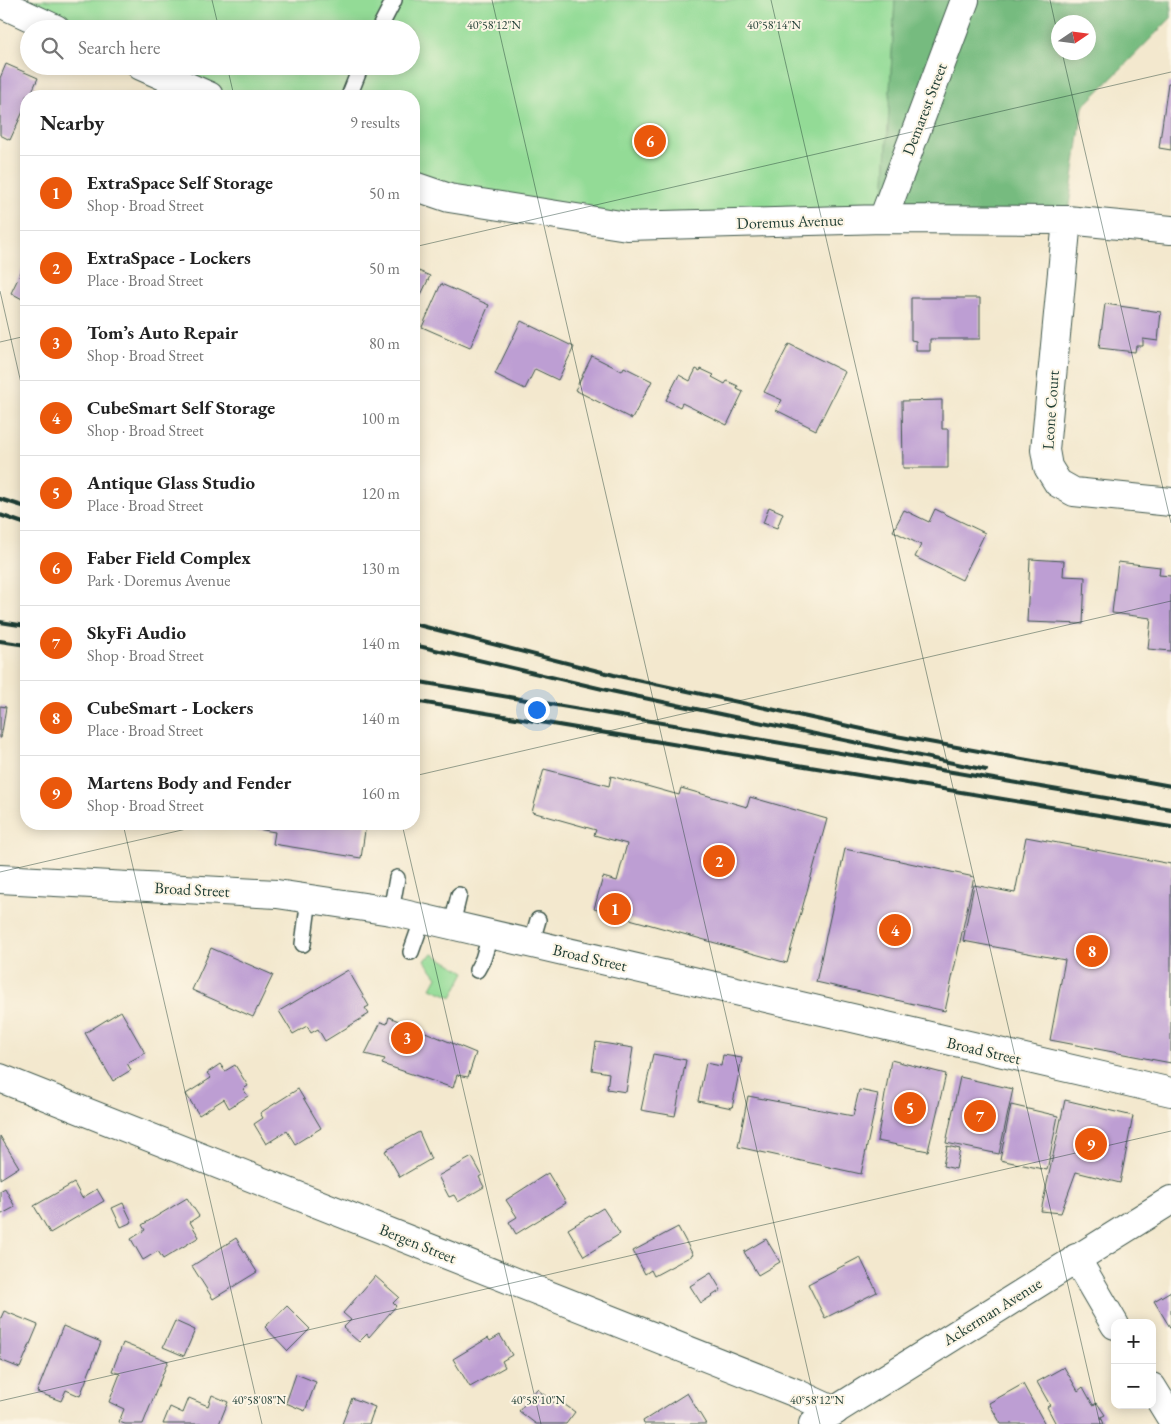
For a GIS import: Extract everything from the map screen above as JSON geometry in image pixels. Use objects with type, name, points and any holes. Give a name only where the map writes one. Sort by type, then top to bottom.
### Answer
[{"type":"street","name":"Demarest Street","points":[[883,218],[965,0]]},
{"type":"street","points":[[0,3],[37,20]]},
{"type":"street","points":[[161,75],[195,90]]},
{"type":"street","name":"Doremus Avenue","points":[[420,188],[449,198],[475,203],[627,226],[883,218],[1067,220],[1171,230]]},
{"type":"street","name":"Leone Court","points":[[1067,220],[1045,450],[1048,467],[1058,482],[1074,492],[1171,502]]},
{"type":"street","name":"Broad Street","points":[[0,879],[245,892],[391,911],[491,933],[535,932],[1171,1092]]},
{"type":"street","name":"Bergen Street","points":[[0,1078],[777,1385],[824,1418]]},
{"type":"street","name":"Ackerman Avenue","points":[[824,1418],[1171,1200]]},
{"type":"street","points":[[1076,1258],[1112,1319]]},
{"type":"street","points":[[1156,1394],[1171,1418]]},
{"type":"lane","points":[[384,20],[394,0]]},
{"type":"lane","points":[[351,90],[357,75]]},
{"type":"lane","points":[[391,911],[397,878]]},
{"type":"lane","points":[[452,924],[459,895]]},
{"type":"lane","points":[[303,944],[309,899]]},
{"type":"lane","points":[[411,952],[424,918]]},
{"type":"lane","points":[[477,970],[483,959],[491,933]]},
{"type":"green space","points":[[3,0],[895,0],[883,219],[627,226],[420,187],[420,90],[201,90],[168,75],[420,75],[420,20],[46,20]]},
{"type":"green space","points":[[895,0],[1171,0],[1171,18],[1083,107],[1067,220],[883,219]]},
{"type":"green space","points":[[433,954],[465,972],[452,997],[431,988],[437,977],[424,960]]},
{"type":"building","points":[[6,64],[20,70],[20,75],[31,75],[38,78],[33,90],[20,90],[20,118],[10,140],[0,135],[0,78]]},
{"type":"building","points":[[1168,83],[1171,83],[1171,150],[1159,148]]},
{"type":"building","points":[[420,272],[430,276],[420,297]]},
{"type":"building","points":[[20,274],[20,298],[11,293]]},
{"type":"building","points":[[441,284],[489,305],[470,348],[422,327]]},
{"type":"building","points":[[911,298],[980,298],[980,339],[930,339],[930,351],[916,351],[916,341],[911,340]]},
{"type":"building","points":[[1105,304],[1161,312],[1158,341],[1143,339],[1143,346],[1136,346],[1135,352],[1099,348]]},
{"type":"building","points":[[521,321],[574,347],[558,380],[535,369],[525,389],[495,374]]},
{"type":"building","points":[[789,344],[845,372],[816,430],[776,410],[782,400],[764,392]]},
{"type":"building","points":[[592,356],[622,371],[624,367],[652,381],[632,419],[575,390]]},
{"type":"building","points":[[696,369],[700,371],[701,369],[714,375],[712,377],[725,384],[727,381],[738,386],[737,389],[743,392],[727,425],[682,403],[680,407],[666,400],[679,375],[690,381]]},
{"type":"building","points":[[942,400],[942,429],[948,429],[948,468],[903,468],[902,401]]},
{"type":"building","points":[[769,507],[783,513],[777,528],[763,523]]},
{"type":"building","points":[[935,509],[985,533],[962,580],[915,557],[921,545],[893,531],[904,510],[929,522]]},
{"type":"building","points":[[1030,559],[1064,561],[1063,576],[1085,577],[1083,624],[1027,622]]},
{"type":"building","points":[[1118,562],[1160,567],[1159,575],[1171,576],[1171,651],[1148,649],[1151,618],[1112,613]]},
{"type":"building","points":[[0,706],[6,707],[1,738],[0,738]]},
{"type":"building","points":[[544,769],[609,786],[611,776],[679,795],[681,788],[747,807],[750,797],[827,819],[787,963],[594,909],[603,877],[617,881],[627,844],[594,835],[596,830],[532,812]]},
{"type":"building","points":[[263,830],[365,830],[361,858],[273,844],[275,832]]},
{"type":"building","points":[[1026,837],[1171,864],[1171,1063],[1050,1040],[1065,960],[963,941],[974,885],[1015,893]]},
{"type":"building","points":[[845,849],[974,877],[945,1011],[816,982]]},
{"type":"building","points":[[211,948],[273,975],[253,1017],[192,990]]},
{"type":"building","points":[[348,970],[369,1006],[365,1008],[369,1014],[325,1041],[318,1029],[311,1033],[307,1026],[293,1034],[279,1011]]},
{"type":"building","points":[[121,1011],[145,1053],[127,1063],[131,1070],[113,1081],[85,1033]]},
{"type":"building","points":[[389,1017],[476,1053],[468,1077],[457,1075],[453,1088],[382,1064],[385,1059],[365,1054],[381,1022],[387,1024]]},
{"type":"building","points":[[596,1042],[633,1048],[626,1092],[607,1089],[609,1073],[592,1070]]},
{"type":"building","points":[[653,1054],[686,1060],[675,1116],[641,1110]]},
{"type":"building","points":[[723,1055],[742,1058],[732,1108],[698,1101],[706,1063],[721,1066]]},
{"type":"building","points":[[891,1060],[946,1074],[928,1151],[877,1141]]},
{"type":"building","points":[[220,1064],[225,1071],[235,1065],[248,1086],[243,1089],[248,1096],[229,1108],[224,1099],[199,1115],[186,1094],[211,1078],[207,1073]]},
{"type":"building","points":[[960,1077],[1013,1089],[999,1154],[946,1143]]},
{"type":"building","points":[[298,1089],[321,1128],[295,1144],[287,1131],[266,1144],[254,1124],[263,1118],[260,1113]]},
{"type":"building","points":[[859,1090],[878,1094],[861,1174],[738,1147],[748,1096],[853,1116]]},
{"type":"building","points":[[1065,1100],[1133,1116],[1120,1183],[1076,1172],[1061,1213],[1041,1211]]},
{"type":"building","points":[[1011,1105],[1058,1116],[1047,1170],[1000,1160]]},
{"type":"building","points":[[419,1132],[431,1159],[400,1177],[385,1151]]},
{"type":"building","points":[[0,1136],[19,1167],[0,1179]]},
{"type":"building","points":[[947,1146],[960,1149],[956,1169],[943,1166]]},
{"type":"building","points":[[472,1157],[482,1175],[479,1177],[484,1187],[458,1202],[454,1195],[449,1197],[438,1176]]},
{"type":"building","points":[[548,1173],[566,1203],[516,1234],[509,1222],[517,1217],[506,1200]]},
{"type":"building","points":[[74,1183],[82,1198],[97,1189],[104,1201],[50,1233],[34,1206]]},
{"type":"building","points":[[5,1188],[15,1207],[0,1215],[0,1191]]},
{"type":"building","points":[[187,1198],[199,1216],[190,1222],[199,1237],[163,1259],[158,1251],[143,1260],[131,1239],[145,1230],[142,1225]]},
{"type":"building","points":[[123,1203],[132,1222],[121,1227],[112,1208]]},
{"type":"building","points":[[603,1208],[620,1234],[584,1256],[568,1229]]},
{"type":"building","points":[[678,1227],[693,1255],[654,1276],[651,1270],[645,1274],[633,1251]]},
{"type":"building","points":[[236,1238],[257,1272],[213,1299],[192,1266]]},
{"type":"building","points":[[766,1239],[780,1262],[758,1275],[744,1252]]},
{"type":"building","points":[[860,1257],[877,1292],[825,1318],[808,1284]]},
{"type":"building","points":[[711,1273],[721,1290],[701,1303],[690,1286]]},
{"type":"building","points":[[375,1276],[399,1297],[393,1303],[396,1306],[369,1337],[367,1334],[359,1342],[343,1328],[351,1320],[343,1313]]},
{"type":"building","points":[[1171,1291],[1171,1329],[1154,1301]]},
{"type":"building","points":[[287,1306],[310,1329],[288,1351],[265,1327]]},
{"type":"building","points":[[4,1311],[38,1325],[20,1368],[0,1360],[0,1320]]},
{"type":"building","points":[[175,1321],[195,1330],[184,1356],[163,1347]]},
{"type":"building","points":[[63,1326],[101,1342],[80,1396],[66,1390],[61,1401],[37,1392]]},
{"type":"building","points":[[500,1335],[512,1355],[502,1361],[505,1367],[470,1387],[453,1359],[488,1338],[490,1341]]},
{"type":"building","points":[[123,1343],[168,1361],[143,1424],[119,1422],[124,1409],[109,1402],[120,1374],[112,1371]]},
{"type":"building","points":[[1064,1367],[1078,1391],[1083,1387],[1093,1405],[1097,1403],[1105,1415],[1101,1417],[1104,1424],[1056,1424],[1047,1407],[1050,1405],[1037,1382]]},
{"type":"building","points":[[296,1374],[316,1382],[305,1411],[286,1403]]},
{"type":"building","points":[[1023,1384],[1045,1424],[1001,1424],[989,1403]]},
{"type":"building","points":[[537,1389],[558,1406],[561,1402],[575,1412],[566,1424],[536,1424],[519,1411]]},
{"type":"building","points":[[687,1393],[706,1424],[644,1424],[643,1421]]},
{"type":"building","points":[[212,1395],[228,1402],[219,1424],[163,1424],[170,1407],[183,1413],[189,1398],[208,1406]]},
{"type":"building","points":[[352,1398],[375,1407],[369,1424],[342,1424]]},
{"type":"railway","points":[[0,499],[20,505]]},
{"type":"railway","points":[[0,515],[20,522]]},
{"type":"railway","points":[[0,622],[20,625]]},
{"type":"railway","points":[[420,626],[614,675],[885,734],[1171,786]]},
{"type":"railway","points":[[0,641],[20,644]]},
{"type":"railway","points":[[420,646],[611,691],[986,770]]},
{"type":"railway","points":[[420,682],[1171,809]]},
{"type":"railway","points":[[420,702],[1171,827]]},
{"type":"place","name":"Faber Field Complex","points":[[650,141]]},
{"type":"place","name":"ExtraSpace - Lockers","points":[[719,861]]},
{"type":"place","name":"ExtraSpace Self Storage","points":[[615,909]]},
{"type":"place","name":"CubeSmart Self Storage","points":[[895,930]]},
{"type":"place","name":"CubeSmart - Lockers","points":[[1092,951]]},
{"type":"place","name":"Tom’s Auto Repair","points":[[407,1038]]},
{"type":"place","name":"Antique Glass Studio","points":[[910,1108]]},
{"type":"place","name":"SkyFi Audio","points":[[980,1116]]},
{"type":"place","name":"Martens Body and Fender","points":[[1091,1144]]}]
